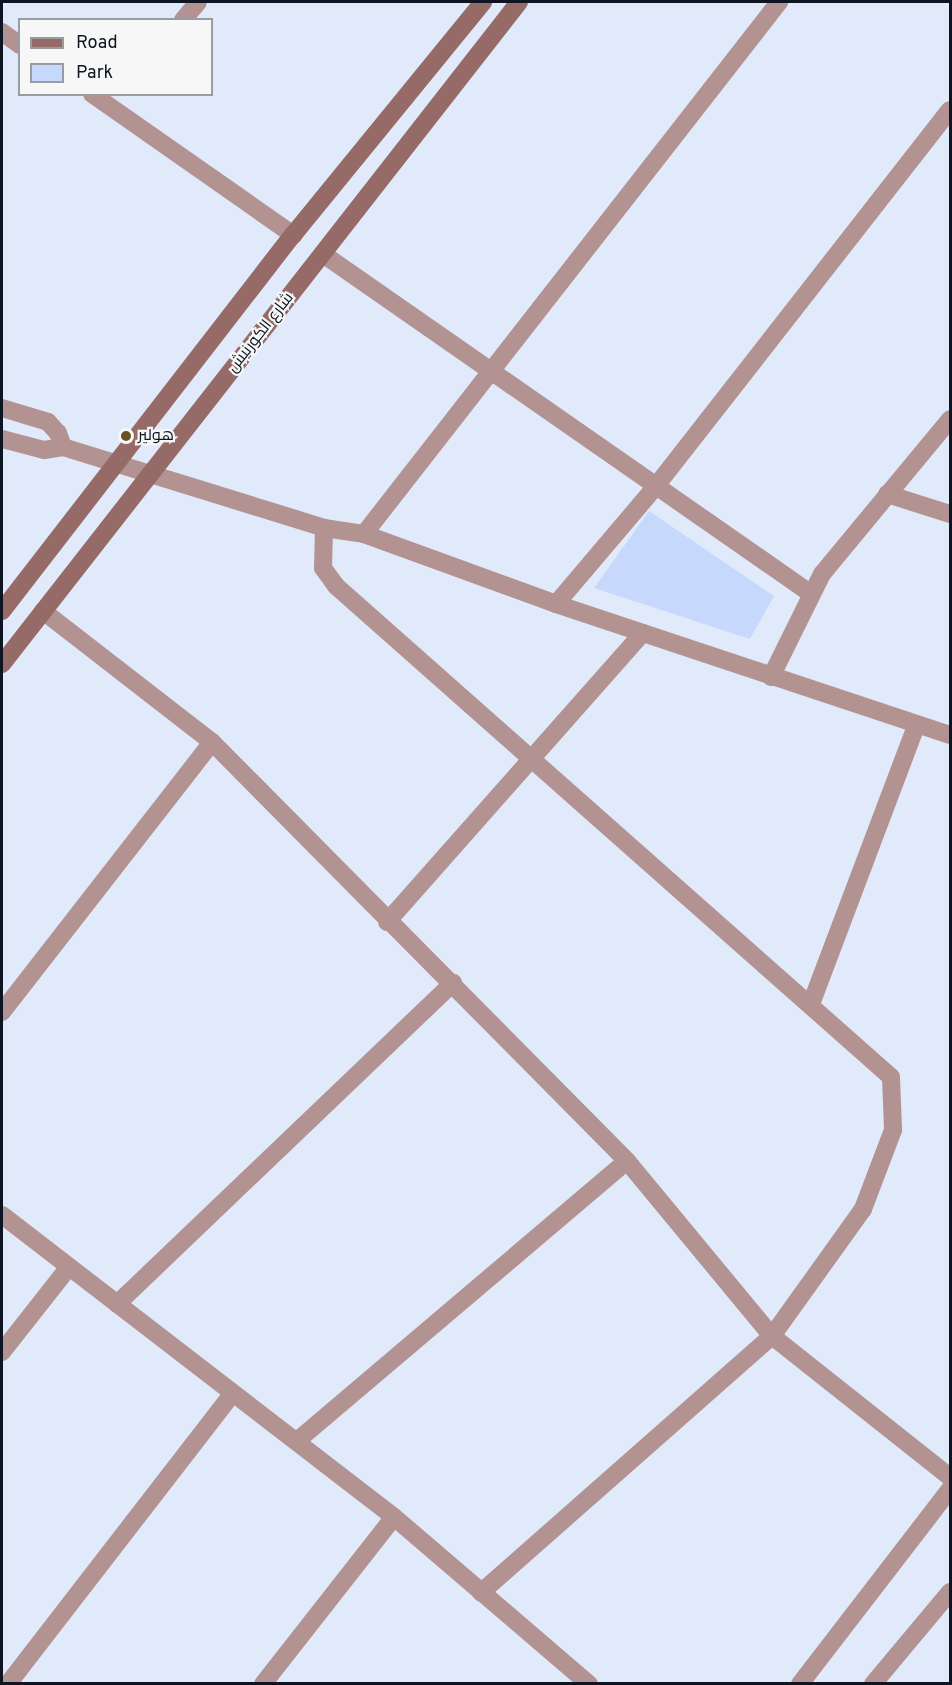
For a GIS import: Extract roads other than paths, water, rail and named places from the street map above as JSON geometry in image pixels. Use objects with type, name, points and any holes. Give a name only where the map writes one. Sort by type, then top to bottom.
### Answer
[{"type":"street","points":[[185,18],[198,2]]},
{"type":"street","points":[[2,611],[294,235],[483,2]]},
{"type":"street","name":"شارع الكورنيش","points":[[2,664],[519,2]]},
{"type":"street","points":[[364,534],[493,373],[779,2]]},
{"type":"street","points":[[2,32],[18,44]]},
{"type":"street","points":[[99,96],[116,101],[294,235]]},
{"type":"street","points":[[556,604],[656,486],[951,110]]},
{"type":"street","points":[[323,254],[810,593]]},
{"type":"street","points":[[2,408],[48,422],[58,433],[63,447]]},
{"type":"street","points":[[771,677],[810,593],[887,494],[951,419]]},
{"type":"street","points":[[2,439],[44,450],[63,447],[324,528],[364,534],[556,604],[916,726],[951,735]]},
{"type":"street","points":[[887,494],[951,514]]},
{"type":"street","points":[[324,528],[322,568],[336,586],[891,1077],[893,1130],[863,1209],[772,1336],[481,1593]]},
{"type":"street","points":[[43,611],[212,742],[387,922],[453,983],[627,1161],[772,1336],[951,1477]]},
{"type":"street","points":[[387,922],[643,633]]},
{"type":"street","points":[[811,1004],[916,726]]},
{"type":"street","points":[[2,1012],[212,742]]},
{"type":"street","points":[[117,1304],[453,983]]},
{"type":"street","points":[[298,1440],[627,1161]]},
{"type":"street","points":[[2,1215],[231,1395],[298,1440],[460,1569],[481,1593],[589,1683]]},
{"type":"street","points":[[2,1352],[69,1267]]},
{"type":"street","points":[[8,1683],[231,1395]]},
{"type":"street","points":[[800,1683],[951,1489]]},
{"type":"street","points":[[266,1683],[394,1517]]},
{"type":"street","points":[[873,1683],[951,1592]]},
{"type":"place","name":"هولير","points":[[126,436]]}]
